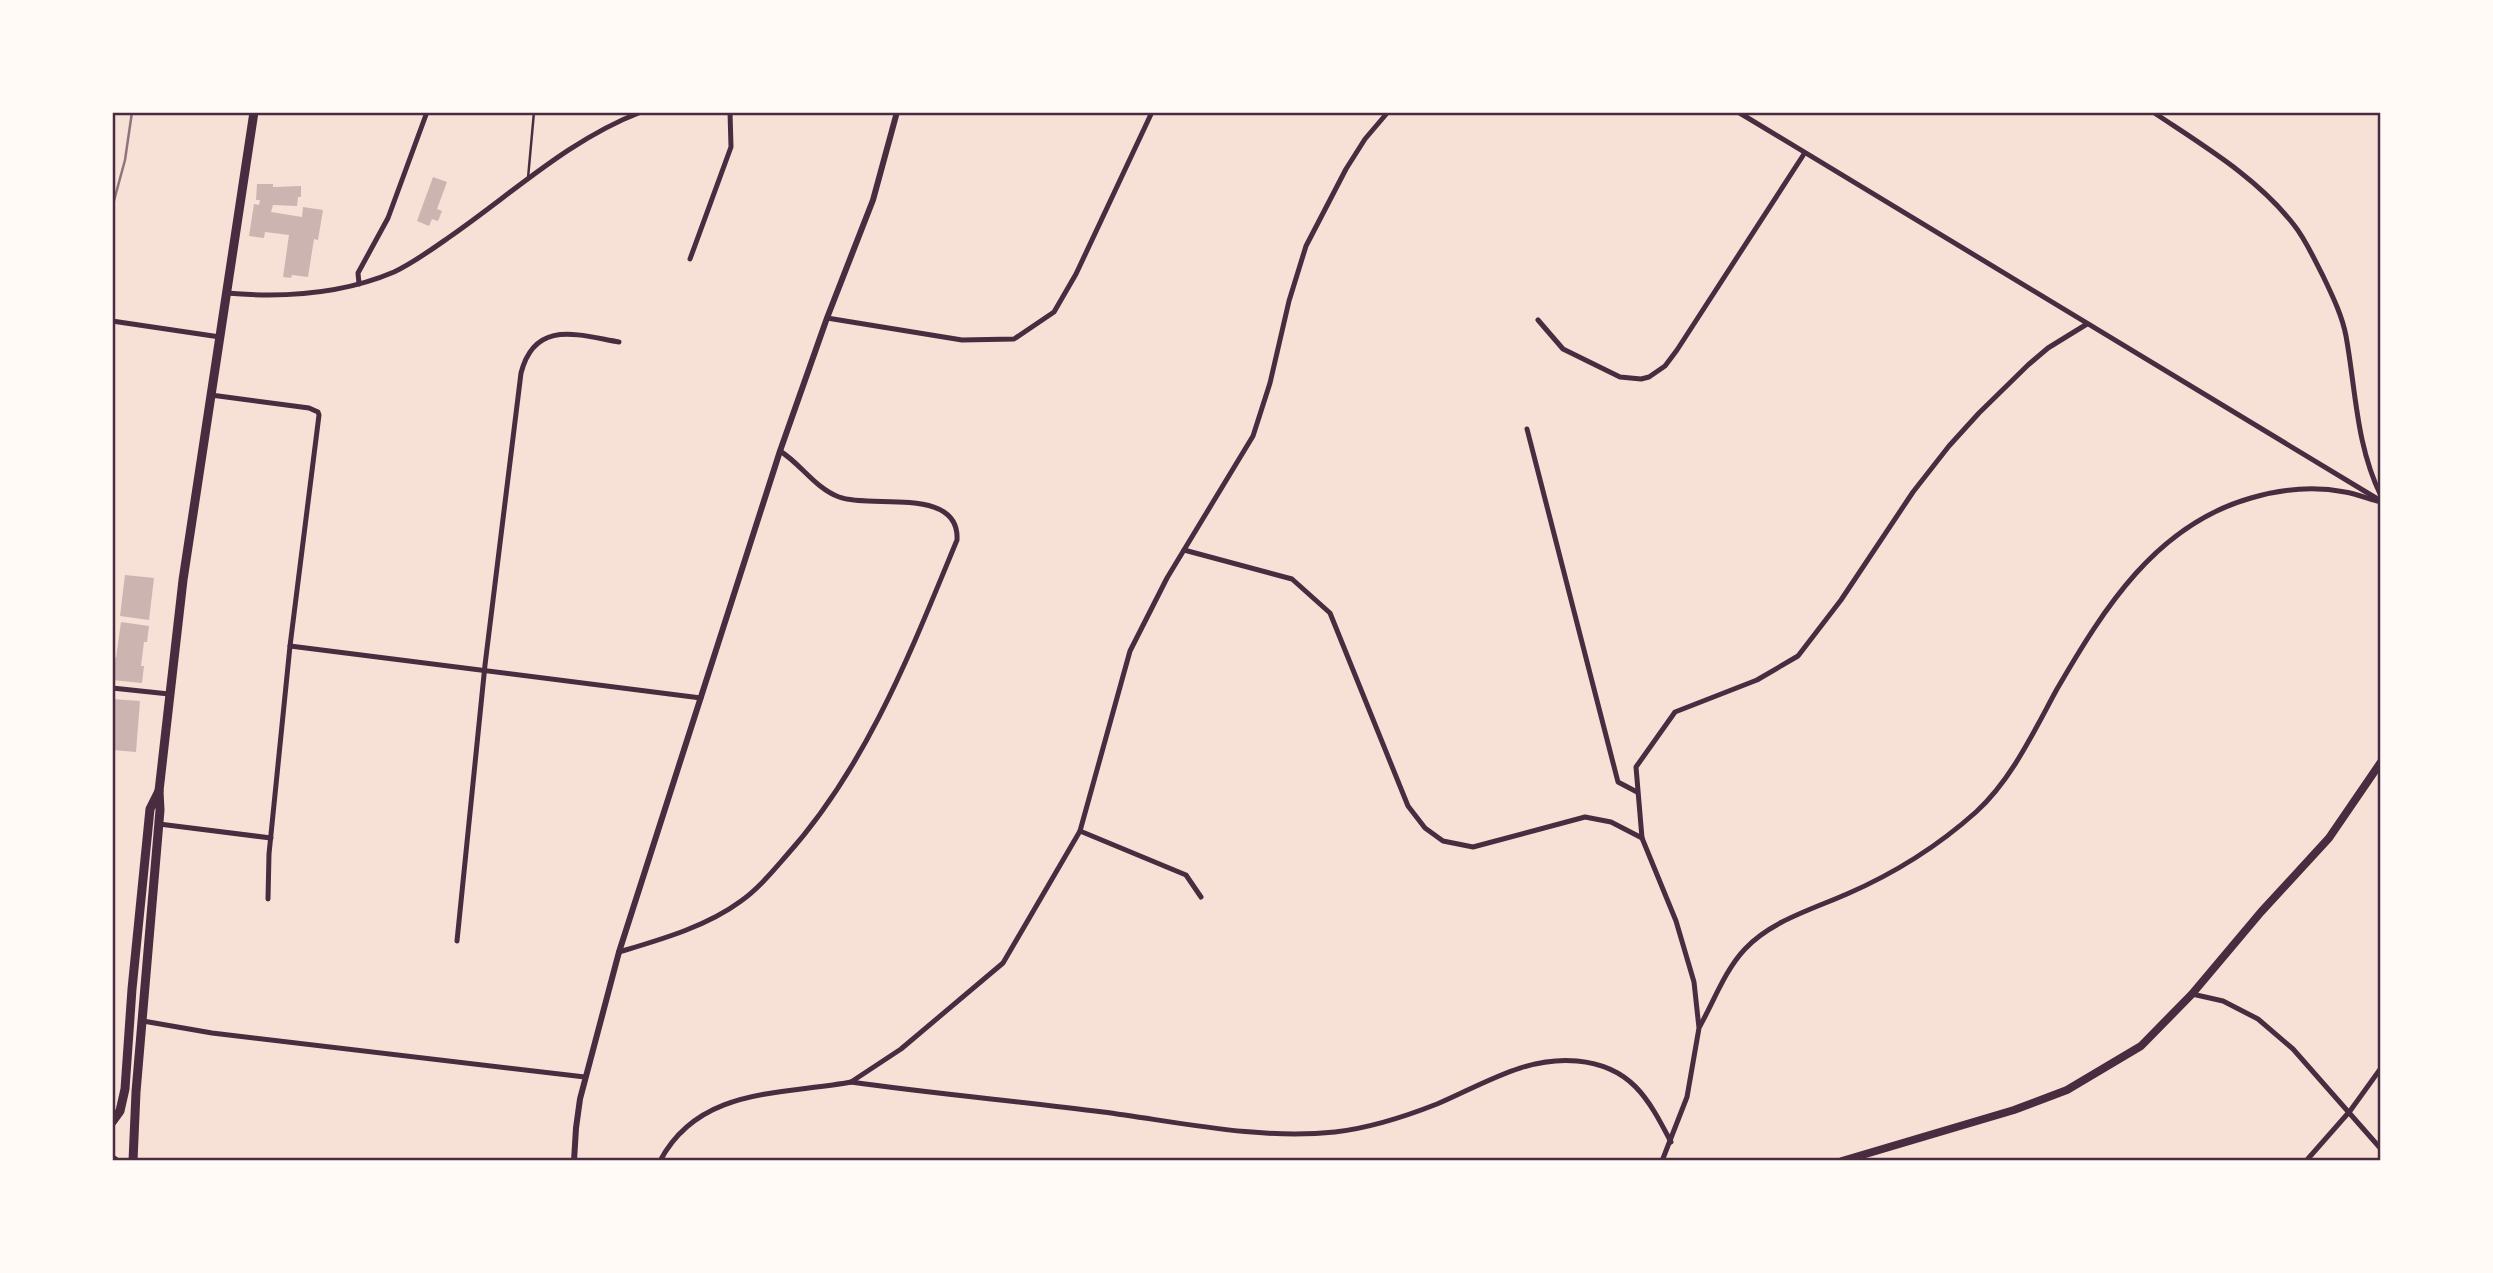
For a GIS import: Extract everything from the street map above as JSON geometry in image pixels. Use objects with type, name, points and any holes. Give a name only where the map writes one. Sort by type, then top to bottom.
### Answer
[{"type":"highway","points":[[133,1161],[136,1093],[159,824],[159,791],[169,694],[183,580],[254,112]]},
{"type":"highway","points":[[112,1122],[120,1111],[125,1089],[150,809],[159,791]]},
{"type":"main road","points":[[1842,1161],[2014,1110],[2067,1090],[2141,1046],[2192,994],[2329,838],[2381,762]]},
{"type":"street","points":[[359,284],[358,272],[388,218],[427,112]]},
{"type":"street","points":[[226,293],[258,296],[304,295],[359,284],[397,271],[580,141],[640,112]]},
{"type":"street","points":[[690,259],[731,147],[730,112]]},
{"type":"street","points":[[574,1161],[576,1128],[585,1077],[619,952],[780,451],[827,318],[873,200],[897,112]]},
{"type":"street","points":[[827,318],[962,340],[1014,339],[1054,312],[1076,274],[1152,112]]},
{"type":"street","points":[[851,1082],[901,1049],[1003,963],[1080,831],[1130,651],[1184,550],[1252,436],[1270,383],[1298,269],[1315,224],[1365,139],[1388,112]]},
{"type":"street","points":[[1738,112],[2381,500]]},
{"type":"street","points":[[2153,112],[2253,182],[2293,223],[2301,236],[2337,305],[2346,333],[2359,434],[2369,473],[2381,500]]},
{"type":"street","points":[[1538,320],[1563,349],[1620,377],[1640,379],[1658,372],[1677,350],[1804,154]]},
{"type":"street","points":[[112,321],[220,337]]},
{"type":"street","points":[[1662,1161],[1687,1097],[1699,1028],[1694,982],[1675,921],[1642,838],[1636,767],[1675,712],[1756,680],[1798,656],[1841,600],[1913,492],[1979,412],[2048,348],[2087,324]]},
{"type":"street","points":[[457,941],[485,670],[523,363],[533,348],[552,335],[570,334],[619,342]]},
{"type":"street","points":[[211,395],[309,408],[319,415],[290,646],[271,838],[268,899]]},
{"type":"street","points":[[1527,429],[1618,782],[1637,792]]},
{"type":"street","points":[[619,952],[694,926],[740,902],[802,838],[831,800],[864,746],[904,663],[957,540],[953,518],[940,509],[924,505],[841,498],[828,492],[793,458],[780,451]]},
{"type":"street","points":[[1699,1028],[1745,948],[1777,926],[1892,872],[1948,834],[1988,800],[2022,751],[2103,614],[2143,565],[2175,536],[2215,511],[2242,500],[2281,491],[2317,489],[2381,500]]},
{"type":"street","points":[[1184,550],[1292,579],[1330,613],[1408,806],[1425,828],[1443,841],[1473,847],[1585,817],[1611,822],[1642,838]]},
{"type":"street","points":[[290,646],[701,698]]},
{"type":"street","points":[[112,688],[169,694]]},
{"type":"street","points":[[159,824],[271,838]]},
{"type":"street","points":[[1080,831],[1186,875],[1201,897]]},
{"type":"street","points":[[2192,994],[2223,1001],[2258,1019],[2293,1049],[2381,1149]]},
{"type":"street","points":[[143,1021],[212,1033],[585,1077]]},
{"type":"street","points":[[660,1161],[680,1134],[709,1111],[725,1103],[768,1093],[851,1082],[1222,1128],[1310,1133],[1353,1129],[1392,1119],[1530,1065],[1559,1060],[1578,1061],[1607,1068],[1634,1083],[1646,1096],[1671,1142]]},
{"type":"street","points":[[2306,1161],[2350,1111],[2381,1068]]},
{"type":"lane","points":[[528,179],[534,112]]},
{"type":"building","points":[[433,177],[447,182],[437,209],[442,211],[438,221],[432,219],[429,226],[417,221]]},
{"type":"building","points":[[257,184],[273,184],[273,187],[301,186],[301,197],[298,197],[297,206],[273,205],[271,212],[302,217],[303,207],[323,210],[318,240],[314,239],[308,277],[283,277],[289,235],[265,232],[264,238],[249,236],[254,204],[259,205],[260,200],[256,200]]},
{"type":"building","points":[[125,575],[154,578],[149,620],[120,616]]},
{"type":"building","points":[[121,622],[149,626],[141,666],[144,666],[142,683],[112,680],[112,658],[116,658]]},
{"type":"building","points":[[112,699],[140,701],[136,752],[112,750]]},
{"type":"railway","points":[[112,208],[125,160],[132,112]]}]
